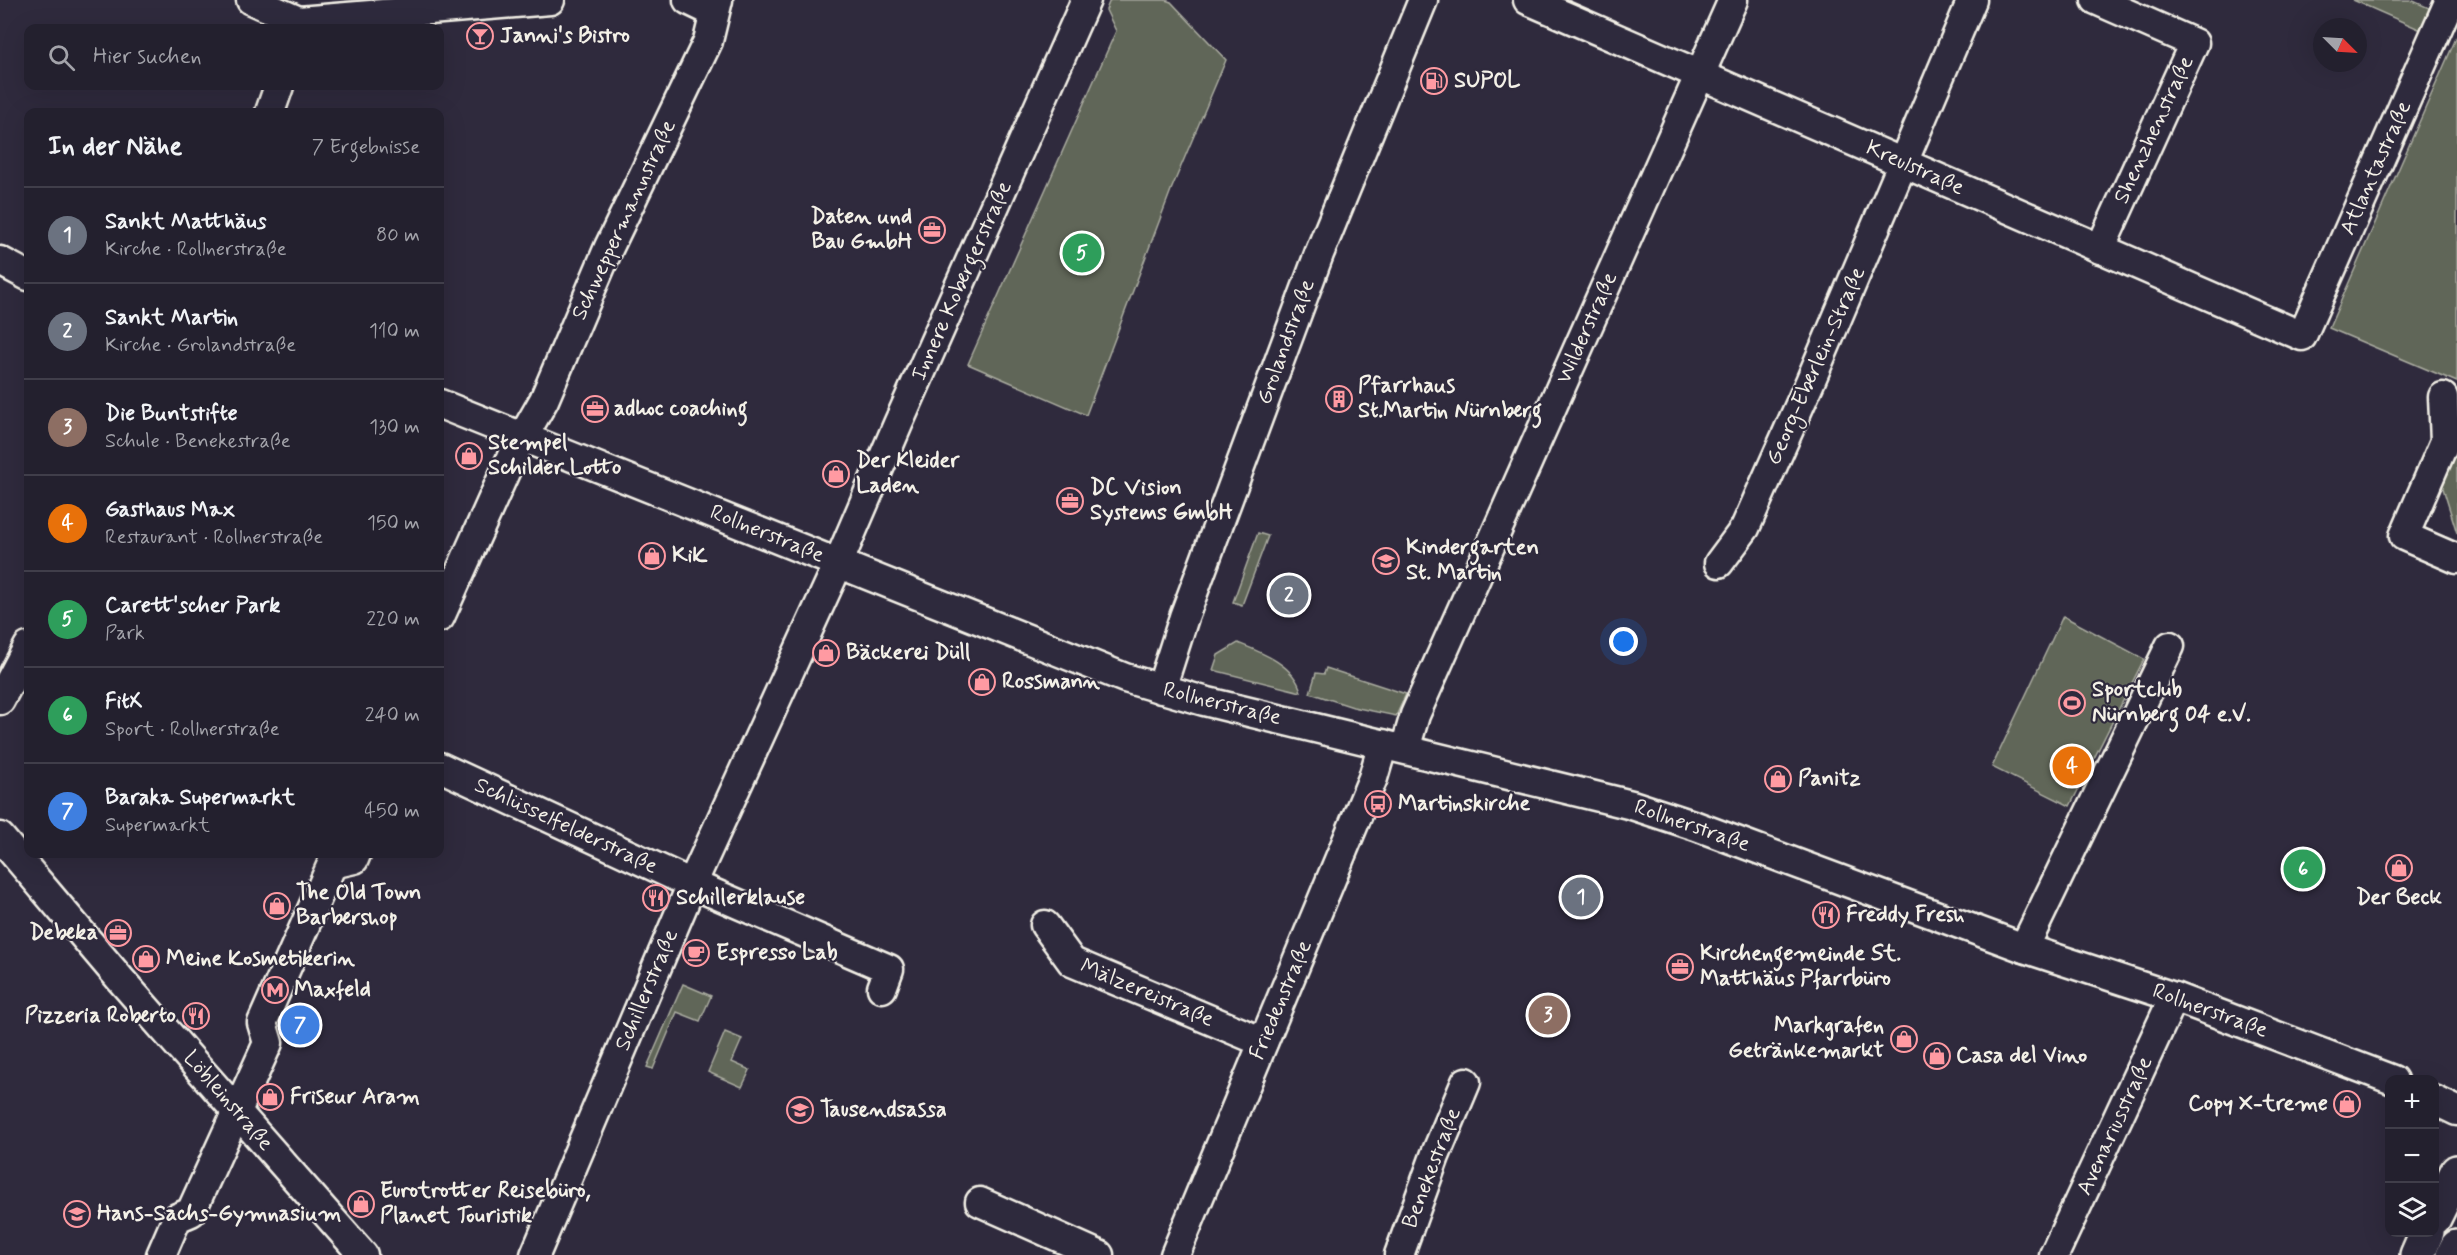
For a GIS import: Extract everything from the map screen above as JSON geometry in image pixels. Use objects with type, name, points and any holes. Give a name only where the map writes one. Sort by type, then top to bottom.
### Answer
[{"type":"main road","points":[[2439,1208],[2457,1172]]},
{"type":"main road","points":[[2417,1255],[2425,1237]]},
{"type":"main road","points":[[2453,1255],[2457,1247]]},
{"type":"street","points":[[251,0],[301,16],[550,0]]},
{"type":"street","points":[[688,0],[716,6]]},
{"type":"street","name":"Innere Kobergerstraße","points":[[838,563],[1086,0]]},
{"type":"street","name":"Grolandstraße","points":[[1161,689],[1180,627],[1322,246],[1423,0]]},
{"type":"street","name":"Kreulstraße","points":[[1528,0],[2302,336]]},
{"type":"street","name":"Wilderstraße","points":[[1394,746],[1415,715],[1733,0]]},
{"type":"street","points":[[1903,164],[1972,0]]},
{"type":"street","name":"Shenzhenstraße","points":[[2096,0],[2194,43],[2100,249]]},
{"type":"street","name":"Atlantastraße","points":[[2302,336],[2450,0]]},
{"type":"street","name":"Schweppermannstraße","points":[[444,608],[522,436],[544,400],[609,247],[708,41],[716,6]]},
{"type":"street","points":[[271,108],[278,90]]},
{"type":"street","name":"Georg-Eberlein-Straße","points":[[1719,563],[1745,528],[1903,164]]},
{"type":"street","points":[[0,261],[24,274]]},
{"type":"street","points":[[2443,397],[2445,441],[2404,536],[2457,559]]},
{"type":"street","name":"Rollnerstraße","points":[[444,406],[1107,671],[1161,689],[1588,793],[1674,819],[2024,948],[2174,997],[2385,1077]]},
{"type":"street","name":"Schillerstraße","points":[[535,1255],[692,885],[838,563]]},
{"type":"street","points":[[2024,948],[2170,646]]},
{"type":"street","points":[[0,700],[24,655]]},
{"type":"street","name":"Friedenstraße","points":[[1175,1255],[1373,778],[1394,746]]},
{"type":"street","name":"Schlüsselfelderstraße","points":[[444,769],[692,885],[889,969],[882,988]]},
{"type":"street","name":"Löbleinstraße","points":[[0,837],[363,1255]]},
{"type":"street","points":[[161,1255],[177,1218],[191,1212],[238,1113],[268,1043],[262,1023],[332,864],[354,858]]},
{"type":"street","name":"Mälzereistraße","points":[[1045,925],[1072,962],[1263,1042]]},
{"type":"street","name":"Avenariusstraße","points":[[2054,1255],[2174,997]]},
{"type":"street","name":"Benekestraße","points":[[1399,1255],[1435,1156],[1466,1082]]},
{"type":"street","points":[[2439,1102],[2457,1111]]},
{"type":"street","points":[[980,1202],[1099,1255]]},
{"type":"green space","points":[[1110,0],[1165,0],[1171,2],[1226,60],[1171,190],[1086,415],[968,364],[1116,31],[1106,10]]},
{"type":"green space","points":[[2353,0],[2411,0],[2438,12],[2428,33]]},
{"type":"green space","points":[[2457,36],[2457,382],[2329,328]]},
{"type":"green space","points":[[2457,451],[2457,533],[2442,485]]},
{"type":"green space","points":[[1258,533],[1268,536],[1242,605],[1233,602]]},
{"type":"green space","name":"Sportclub Nürnberg 04 e.V.","points":[[2063,616],[2144,659],[2070,806],[1992,767]]},
{"type":"green space","points":[[1238,643],[1266,655],[1284,667],[1292,674],[1301,692],[1213,670],[1218,655]]},
{"type":"green space","points":[[1326,668],[1406,694],[1396,716],[1353,707],[1310,693],[1316,673],[1324,674]]},
{"type":"green space","points":[[683,984],[711,996],[700,1021],[677,1012],[653,1069],[647,1067]]},
{"type":"green space","points":[[725,1032],[742,1039],[732,1062],[750,1070],[742,1087],[708,1072]]},
{"type":"place","name":"Janni's Bistro","points":[[480,36]]},
{"type":"place","name":"SUPOL","points":[[1434,81]]},
{"type":"place","name":"Daten und Bau GmbH","points":[[932,230]]},
{"type":"place","name":"Carett'scher Park","points":[[1082,253]]},
{"type":"place","name":"Pfarrhaus St.Martin Nürnberg","points":[[1339,399]]},
{"type":"place","name":"adhoc coaching","points":[[595,409]]},
{"type":"place","name":"Stempel Schilder Lotto","points":[[469,456]]},
{"type":"place","name":"Der Kleider Laden","points":[[836,474]]},
{"type":"place","name":"DC Vision Systems GmbH","points":[[1070,501]]},
{"type":"place","name":"KiK","points":[[652,556]]},
{"type":"place","name":"Kindergarten St. Martin","points":[[1386,561]]},
{"type":"place","name":"Sankt Martin","points":[[1289,595]]},
{"type":"place","name":"Bäckerei Düll","points":[[826,653]]},
{"type":"place","name":"Rossmann","points":[[982,682]]},
{"type":"place","name":"Sportclub Nürnberg 04 e.V.","points":[[2072,703]]},
{"type":"place","name":"Gasthaus Max","points":[[2072,766]]},
{"type":"place","name":"Panitz","points":[[1778,779]]},
{"type":"place","name":"Martinskirche","points":[[1378,804]]},
{"type":"place","name":"Der Beck","points":[[2399,868]]},
{"type":"place","name":"FitX","points":[[2303,869]]},
{"type":"place","name":"Sankt Matthäus","points":[[1581,897]]},
{"type":"place","name":"Schillerklause","points":[[656,898]]},
{"type":"place","name":"The Old Town Barbershop","points":[[277,906]]},
{"type":"place","name":"Freddy Fresh","points":[[1826,915]]},
{"type":"place","name":"Debeka","points":[[118,933]]},
{"type":"place","name":"Espresso Lab","points":[[696,953]]},
{"type":"place","name":"Meine Kosmetikerin","points":[[146,959]]},
{"type":"place","name":"Kirchengemeinde St. Matthäus Pfarrbüro","points":[[1680,967]]},
{"type":"place","name":"Maxfeld","points":[[275,990]]},
{"type":"place","name":"Die Buntstifte","points":[[1548,1015]]},
{"type":"place","name":"Pizzeria Roberto","points":[[196,1016]]},
{"type":"place","name":"Baraka Supermarkt","points":[[300,1025]]},
{"type":"place","name":"Markgrafen Getränkemarkt","points":[[1904,1039]]},
{"type":"place","name":"Casa del Vino","points":[[1937,1056]]},
{"type":"place","name":"Friseur Aram","points":[[270,1097]]},
{"type":"place","name":"Copy X-treme","points":[[2347,1104]]},
{"type":"place","name":"Tausendsassa","points":[[800,1110]]},
{"type":"place","name":"Eurotrotter Reisebüro, Planet Touristik","points":[[361,1204]]},
{"type":"place","name":"Hans-Sachs-Gymnasium","points":[[77,1214]]}]
